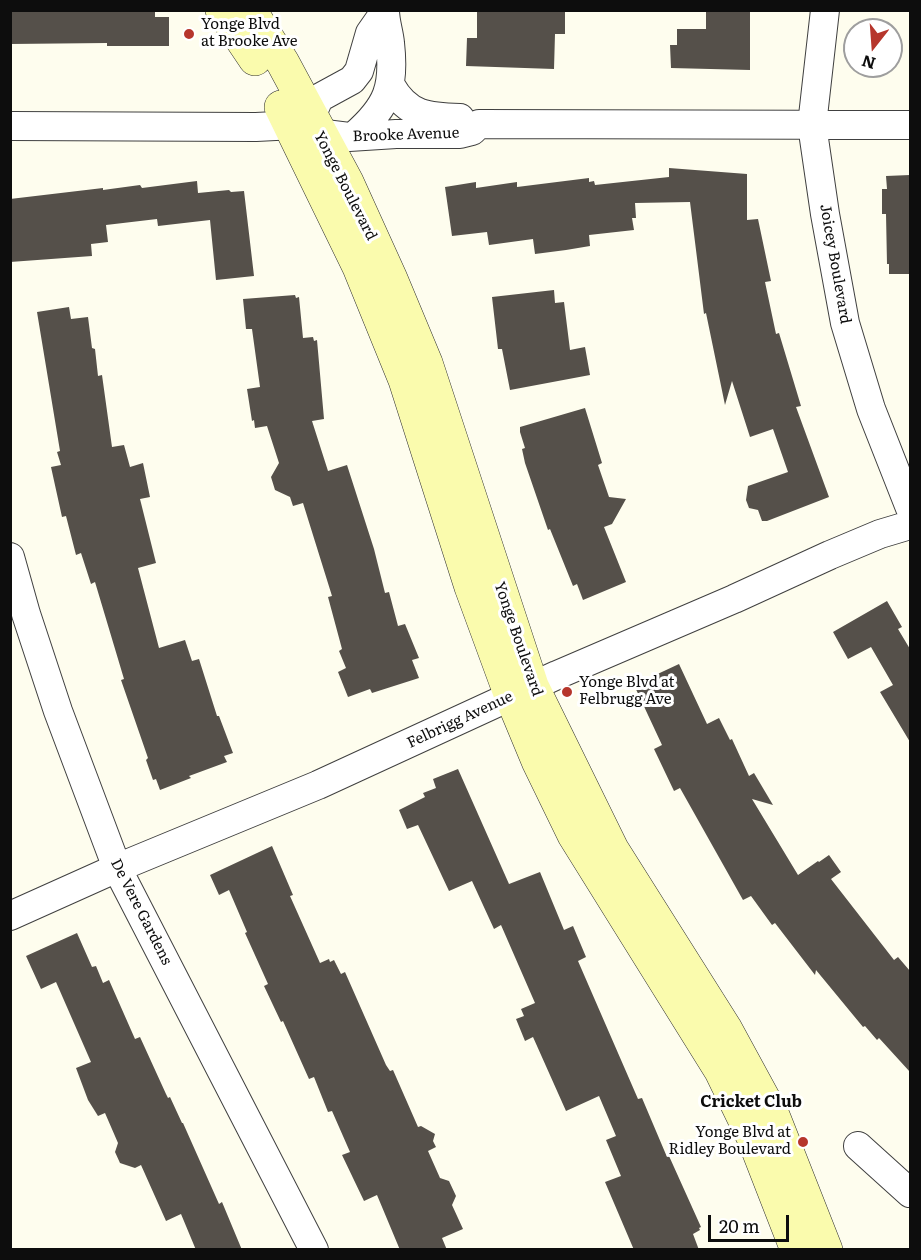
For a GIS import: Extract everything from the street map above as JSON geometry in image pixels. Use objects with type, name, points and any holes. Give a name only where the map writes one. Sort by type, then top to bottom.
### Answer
[{"type":"street","name":"Yonge Boulevard","points":[[222,10],[302,125]]},
{"type":"street","name":"Yonge Boulevard","points":[[250,10],[283,63],[302,125],[405,380],[464,566],[521,691],[612,849],[725,1028],[774,1118],[826,1250]]},
{"type":"street","name":"Joicey Boulevard","points":[[825,10],[812,125],[825,214],[845,323],[871,409],[910,508]]},
{"type":"street","points":[[302,125],[314,110],[318,98],[352,80],[359,71],[370,33],[385,12]]},
{"type":"street","points":[[385,12],[390,43],[391,86],[400,102],[412,111],[437,117],[465,118],[479,124]]},
{"type":"street","points":[[355,135],[375,116],[391,86]]},
{"type":"street","name":"Brooke Avenue","points":[[10,126],[256,127],[302,125],[325,134],[349,137],[355,135],[460,134],[471,131],[479,124],[910,125]]},
{"type":"street","name":"Felbrigg Avenue","points":[[10,916],[117,868],[318,784],[521,691],[880,534],[910,525]]},
{"type":"street","name":"De Vere Gardens","points":[[10,557],[58,711],[117,868],[314,1250]]},
{"type":"street","name":"Yonge Boulevard","points":[[521,691],[538,761],[574,835],[721,1071],[753,1137],[797,1250]]},
{"type":"street","points":[[858,1146],[910,1193]]},
{"type":"building","points":[[10,10],[155,10],[155,17],[169,17],[169,46],[107,46],[107,43],[10,44]]},
{"type":"building","points":[[477,10],[565,10],[565,34],[555,34],[554,69],[466,66],[467,38],[477,38]]},
{"type":"building","points":[[706,10],[750,10],[750,70],[671,68],[670,45],[677,45],[677,29],[706,29]]},
{"type":"building","points":[[669,168],[747,174],[747,220],[758,219],[771,281],[765,282],[776,334],[779,333],[801,406],[796,407],[829,497],[767,521],[762,521],[758,510],[749,508],[746,500],[748,486],[788,472],[773,429],[750,437],[732,381],[725,405],[706,313],[704,314],[690,202],[635,203],[636,218],[632,218],[634,230],[589,235],[590,246],[566,250],[535,254],[533,239],[489,245],[487,232],[452,236],[445,187],[476,182],[476,188],[517,182],[517,187],[589,178],[589,182],[594,181],[595,185],[669,177]]},
{"type":"building","points":[[910,175],[910,274],[889,274],[886,214],[882,214],[882,189],[887,189],[886,176]]},
{"type":"building","points":[[197,181],[198,193],[244,191],[254,276],[216,280],[210,220],[158,226],[157,219],[106,225],[108,242],[91,244],[92,256],[10,262],[10,199],[103,188],[103,190],[140,185],[142,188]]},
{"type":"building","points":[[554,290],[555,303],[564,302],[570,350],[585,347],[590,375],[510,390],[502,349],[498,349],[492,297]]},
{"type":"building","points":[[295,295],[296,298],[299,297],[303,338],[313,337],[314,341],[317,340],[324,419],[312,421],[328,471],[347,465],[374,549],[385,593],[389,592],[398,626],[405,624],[419,658],[412,660],[419,678],[372,693],[370,689],[348,697],[338,672],[346,668],[339,651],[342,649],[328,597],[332,596],[303,503],[293,506],[290,497],[275,490],[271,477],[279,463],[267,426],[255,428],[247,389],[260,387],[252,329],[246,329],[243,299]]},
{"type":"building","points":[[69,307],[71,319],[88,317],[98,376],[102,375],[112,447],[124,445],[130,467],[143,463],[150,497],[140,499],[156,563],[138,568],[159,648],[185,640],[192,661],[199,659],[217,716],[219,716],[233,753],[224,756],[227,762],[160,790],[156,779],[153,780],[146,760],[148,758],[121,680],[124,679],[95,582],[91,584],[81,553],[76,555],[66,516],[62,517],[51,467],[61,465],[57,452],[60,451],[37,312]]},
{"type":"building","points":[[585,408],[602,463],[598,465],[609,497],[626,499],[612,524],[604,527],[626,582],[583,600],[577,584],[573,586],[550,529],[548,530],[525,463],[522,449],[525,448],[520,427]]},
{"type":"building","points":[[887,601],[902,627],[898,629],[910,649],[910,742],[880,692],[893,685],[871,647],[848,659],[833,632]]},
{"type":"building","points":[[679,664],[707,724],[719,718],[730,740],[732,739],[749,776],[754,773],[773,805],[752,799],[798,875],[829,855],[841,872],[831,879],[894,960],[898,957],[910,971],[910,1072],[879,1038],[877,1040],[865,1026],[863,1027],[816,970],[815,975],[775,923],[772,925],[751,896],[743,900],[680,788],[674,791],[654,749],[662,745],[634,685]]},
{"type":"building","points":[[458,769],[509,884],[540,872],[564,930],[573,926],[586,957],[578,961],[638,1099],[642,1098],[667,1157],[669,1156],[701,1227],[693,1234],[699,1250],[634,1250],[605,1182],[621,1176],[606,1140],[616,1136],[599,1096],[566,1111],[533,1037],[525,1041],[516,1019],[524,1016],[521,1009],[535,1003],[501,925],[494,929],[472,881],[449,891],[418,825],[407,829],[399,810],[425,797],[423,793],[436,788],[433,779]]},
{"type":"building","points":[[272,846],[293,895],[290,896],[320,963],[329,959],[330,962],[334,960],[341,974],[345,972],[386,1065],[390,1071],[393,1070],[418,1127],[421,1126],[435,1134],[433,1141],[436,1147],[428,1151],[440,1178],[449,1181],[456,1196],[452,1205],[463,1229],[442,1238],[447,1250],[400,1250],[377,1195],[364,1201],[342,1155],[350,1152],[332,1111],[328,1112],[314,1077],[309,1079],[283,1021],[281,1022],[264,986],[268,984],[229,890],[219,895],[210,875]]},
{"type":"building","points":[[77,933],[92,967],[96,966],[103,983],[109,980],[135,1039],[140,1037],[168,1098],[170,1097],[183,1123],[219,1204],[222,1202],[242,1250],[196,1250],[181,1214],[166,1221],[141,1165],[135,1168],[120,1163],[115,1152],[118,1143],[105,1113],[98,1116],[88,1100],[76,1068],[91,1062],[56,982],[41,989],[26,956]]},
{"type":"place","name":"Yonge Blvd at Brooke Ave","points":[[189,34]]},
{"type":"place","name":"Yonge Blvd at Felbrugg Ave","points":[[567,692]]},
{"type":"place","name":"Yonge Blvd at Ridley Boulevard","points":[[803,1142]]},
{"type":"district","name":"Cricket Club","points":[[751,1102]]}]
